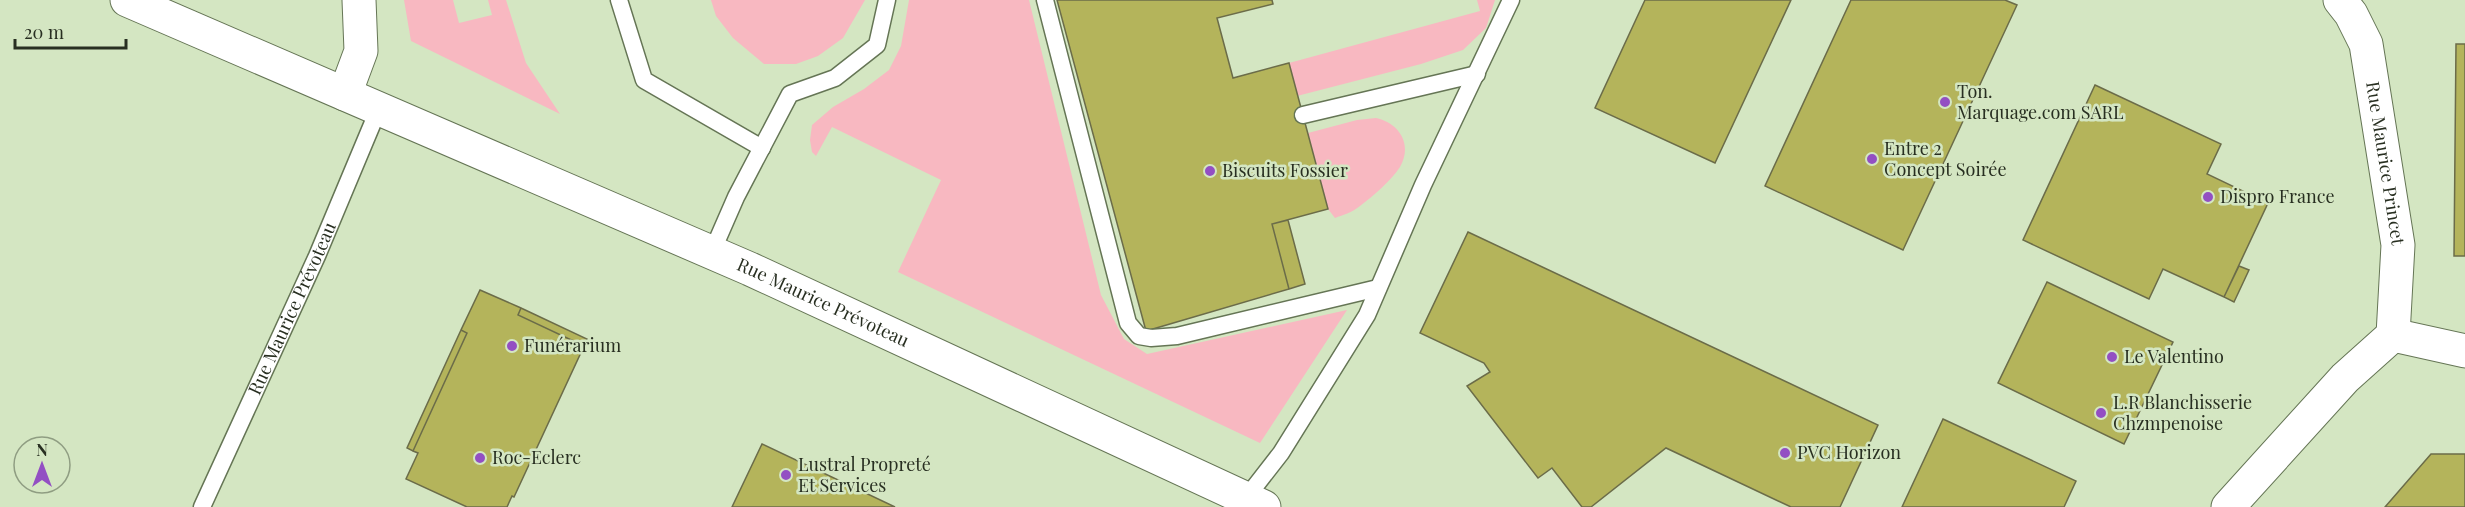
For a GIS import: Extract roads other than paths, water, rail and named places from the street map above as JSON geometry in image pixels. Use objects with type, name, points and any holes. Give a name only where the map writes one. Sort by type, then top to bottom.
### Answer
[{"type":"street","name":"Rue Maurice Prévoteau","points":[[127,0],[712,252],[1255,503]]},
{"type":"street","points":[[345,93],[361,51],[359,0]]},
{"type":"street","name":"Rue Maurice Princet","points":[[2340,0],[2351,14],[2366,44],[2398,245],[2393,335]]},
{"type":"street","points":[[2228,507],[2345,378],[2393,335],[2465,351]]},
{"type":"lane","points":[[619,0],[644,80],[762,148]]},
{"type":"lane","points":[[712,252],[736,197],[790,93],[835,78],[877,45],[887,0]]},
{"type":"lane","points":[[1045,0],[1128,323],[1139,336],[1151,338],[1177,336],[1378,288]]},
{"type":"lane","points":[[1255,503],[1281,453],[1366,315],[1423,185],[1511,0]]},
{"type":"lane","points":[[1303,115],[1477,74]]},
{"type":"lane","name":"Rue Maurice Prévoteau","points":[[202,507],[317,256],[379,108]]},
{"type":"place","name":"Ton. Marquage.com SARL","points":[[1945,102]]},
{"type":"place","name":"Entre 2 Concept Soirée","points":[[1872,159]]},
{"type":"place","name":"Biscuits Fossier","points":[[1210,171]]},
{"type":"place","name":"Dispro France","points":[[2208,197]]},
{"type":"place","name":"Funérarium","points":[[512,346]]},
{"type":"place","name":"Le Valentino","points":[[2112,357]]},
{"type":"place","name":"L.R Blanchisserie Chzmpenoise","points":[[2101,413]]},
{"type":"place","name":"PVC Horizon","points":[[1785,453]]},
{"type":"place","name":"Roc-Eclerc","points":[[480,458]]},
{"type":"place","name":"Lustral Propreté Et Services","points":[[786,475]]}]
